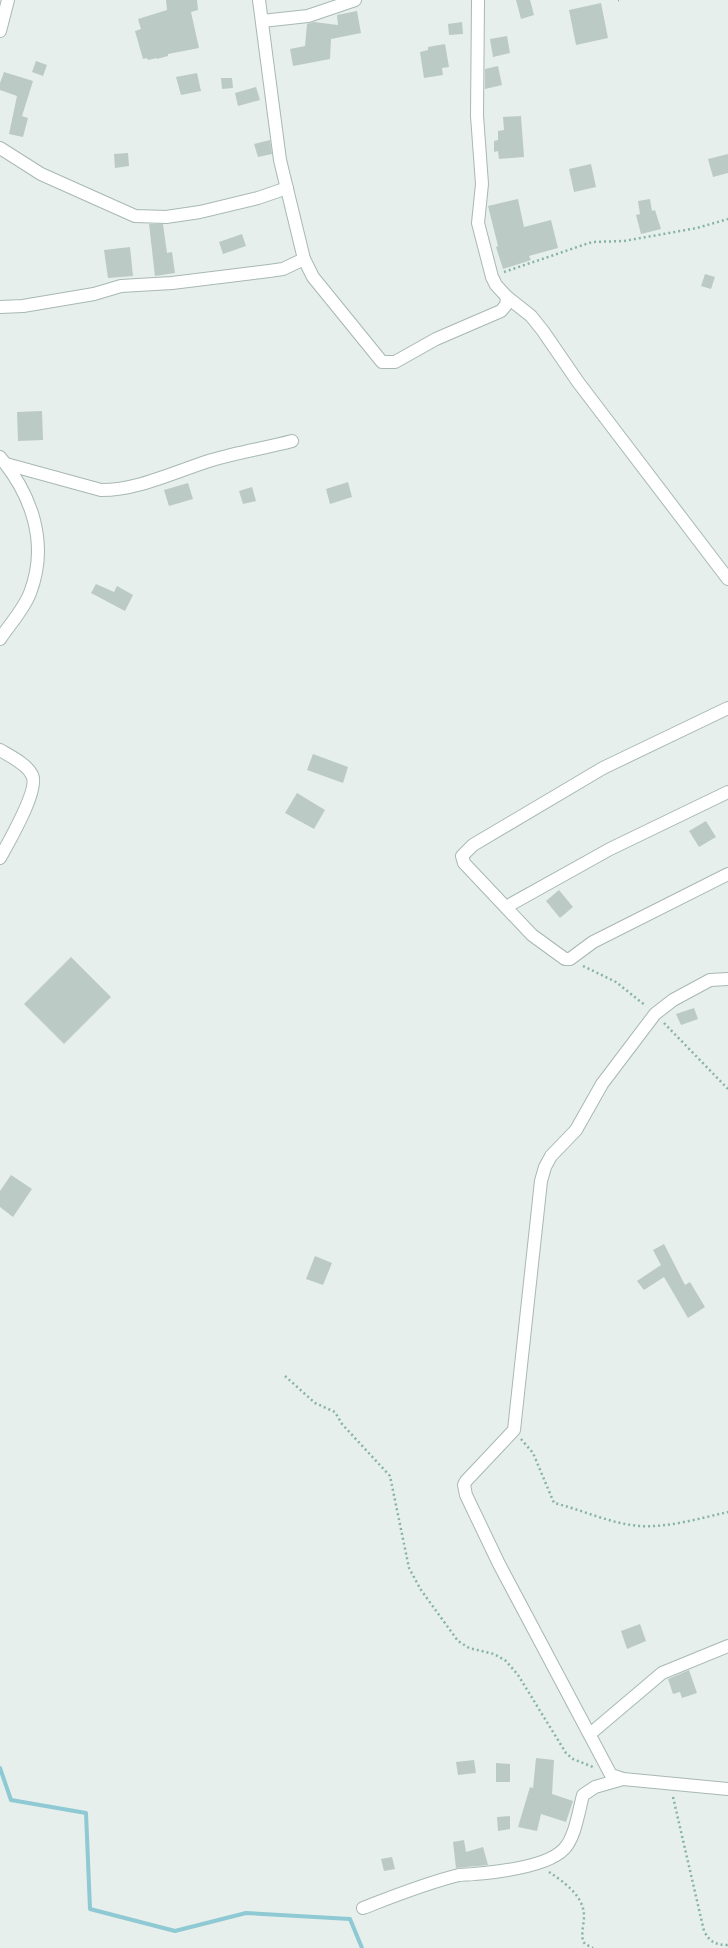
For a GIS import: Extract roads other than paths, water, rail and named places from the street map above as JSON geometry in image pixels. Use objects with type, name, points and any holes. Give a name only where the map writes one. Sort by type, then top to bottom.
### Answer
[{"type":"street","points":[[0,31],[8,0]]},
{"type":"street","points":[[259,0],[276,136],[304,258],[313,277],[382,362],[395,362],[436,339],[501,311],[506,305],[507,297]]},
{"type":"street","points":[[262,21],[308,16],[355,0]]},
{"type":"street","points":[[478,0],[477,116],[482,161],[482,184],[478,223],[492,277],[496,285],[507,297],[532,316],[578,382],[728,579]]},
{"type":"street","points":[[0,148],[41,174],[135,216],[166,217],[200,212],[258,198],[287,188]]},
{"type":"street","points":[[0,307],[24,306],[94,294],[120,286],[172,283],[270,272],[283,269],[304,258]]},
{"type":"street","points":[[3,460],[101,490],[114,490],[152,480],[214,460],[292,441]]},
{"type":"street","points":[[0,639],[30,594],[37,572],[39,543],[34,518],[25,494],[3,460]]},
{"type":"street","points":[[728,708],[603,768],[466,850],[462,856],[464,863],[532,935],[565,959],[570,959],[593,942],[728,874]]},
{"type":"street","points":[[0,750],[27,769],[32,774],[34,782],[22,816],[0,858]]},
{"type":"street","points":[[506,907],[610,848],[728,792]]},
{"type":"street","points":[[617,1777],[606,1768],[590,1734],[560,1681],[510,1585],[466,1495],[464,1485],[466,1481],[514,1430],[540,1188],[545,1167],[559,1146],[576,1130],[602,1084],[655,1014],[673,1000],[710,980],[728,978]]},
{"type":"street","points":[[590,1734],[662,1673],[728,1646]]},
{"type":"street","points":[[363,1908],[410,1890],[460,1875],[505,1870],[535,1864],[550,1858],[565,1848],[571,1840],[583,1795],[617,1777],[728,1789]]},
{"type":"waterway","points":[[0,1768],[11,1800],[86,1813],[90,1909],[175,1931],[246,1913],[350,1919],[362,1948]]}]
